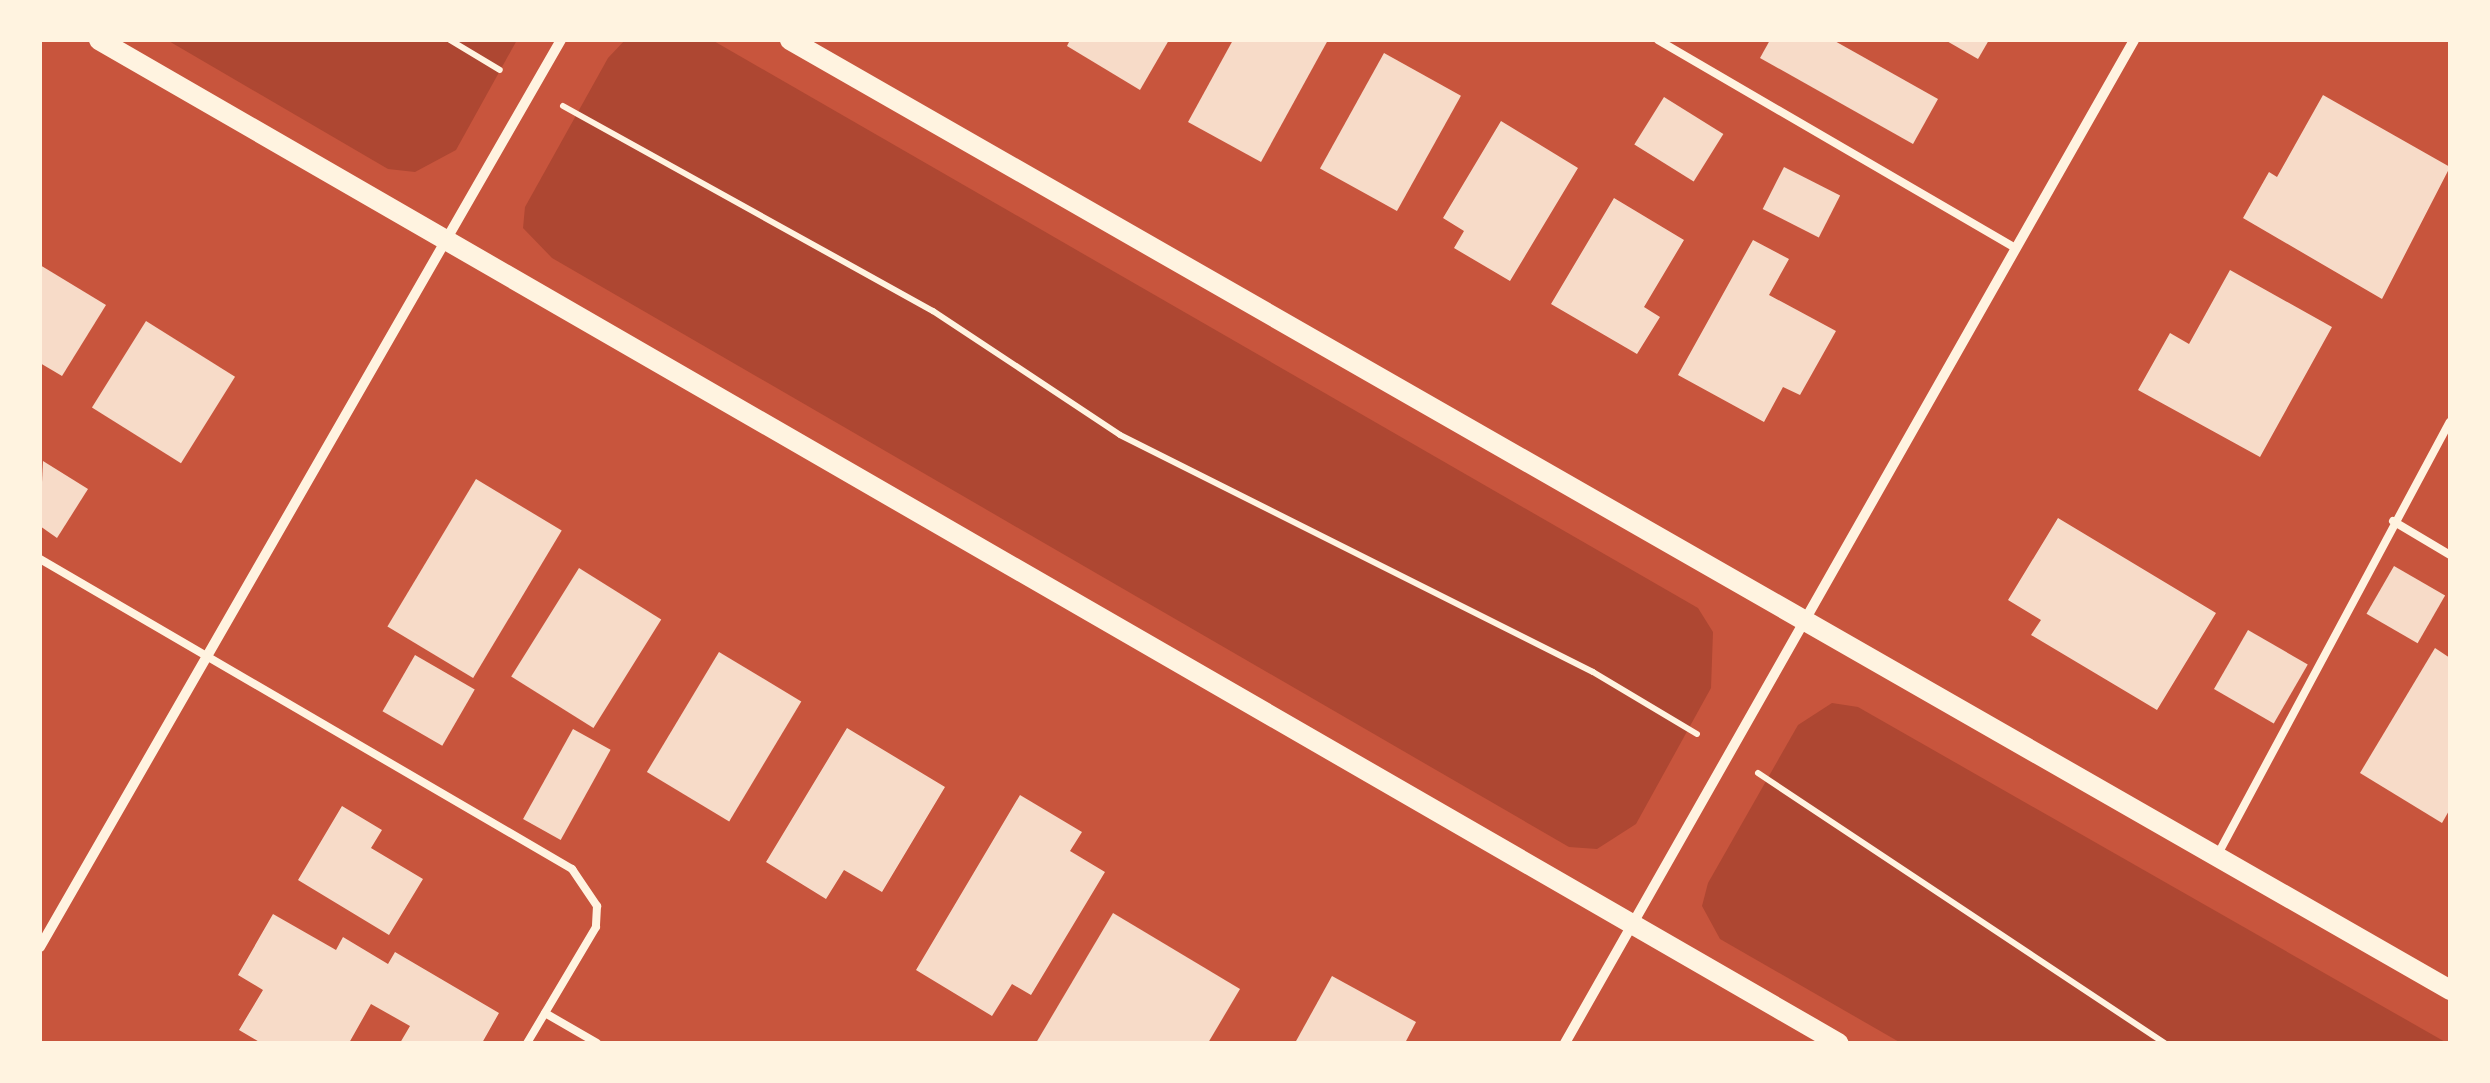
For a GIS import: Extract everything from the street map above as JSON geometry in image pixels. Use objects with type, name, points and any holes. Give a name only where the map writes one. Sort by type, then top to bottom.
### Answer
[{"type":"main road","points":[[98,40],[1838,1043]]},
{"type":"main road","points":[[790,40],[2450,990]]},
{"type":"street","points":[[40,947],[562,40]]},
{"type":"street","points":[[1564,1043],[2134,40]]},
{"type":"lane","points":[[1658,40],[2016,248]]},
{"type":"lane","points":[[2216,858],[2392,521],[2450,422]]},
{"type":"lane","points":[[2392,521],[2450,555]]},
{"type":"lane","points":[[40,558],[572,869],[597,906],[596,927],[527,1043]]},
{"type":"lane","points":[[545,1013],[597,1043]]},
{"type":"path","points":[[450,40],[933,311],[1135,444],[1593,672],[1730,753],[2164,1043]]},
{"type":"shaded area","points":[[167,40],[517,40],[456,150],[415,172],[388,169]]},
{"type":"shaded area","points":[[625,40],[712,40],[1698,608],[1713,632],[1711,688],[1636,824],[1597,849],[1569,847],[552,258],[523,228],[525,207],[608,58]]},
{"type":"shaded area","points":[[1832,703],[1858,707],[2447,1043],[1901,1043],[1720,939],[1702,906],[1708,883],[1798,725]]},
{"type":"building","points":[[1070,40],[1169,40],[1140,90],[1067,46]]},
{"type":"building","points":[[1233,40],[1328,40],[1261,162],[1188,122]]},
{"type":"building","points":[[1770,40],[1833,40],[1938,99],[1913,144],[1760,58]]},
{"type":"building","points":[[1945,40],[1989,40],[1978,59]]},
{"type":"building","points":[[1384,53],[1461,96],[1397,211],[1320,168]]},
{"type":"building","points":[[2323,95],[2450,167],[2382,299],[2243,218],[2269,172],[2277,177]]},
{"type":"building","points":[[1664,97],[1723,134],[1694,182],[1634,144]]},
{"type":"building","points":[[1501,121],[1578,168],[1510,281],[1454,248],[1464,231],[1443,218]]},
{"type":"building","points":[[1784,167],[1840,196],[1819,237],[1763,209]]},
{"type":"building","points":[[1614,198],[1684,240],[1644,307],[1660,317],[1637,354],[1551,304]]},
{"type":"building","points":[[1753,240],[1789,259],[1769,295],[1836,331],[1800,395],[1783,387],[1764,422],[1678,375]]},
{"type":"building","points":[[40,265],[106,305],[62,376],[40,363]]},
{"type":"building","points":[[2230,270],[2332,327],[2260,457],[2138,390],[2170,333],[2189,344]]},
{"type":"building","points":[[146,321],[235,377],[181,463],[92,408]]},
{"type":"building","points":[[43,461],[88,489],[57,538],[40,526]]},
{"type":"building","points":[[476,479],[562,531],[473,678],[387,626]]},
{"type":"building","points":[[2058,518],[2216,613],[2157,710],[2031,635],[2041,620],[2008,600]]},
{"type":"building","points":[[2394,566],[2445,596],[2418,643],[2366,614]]},
{"type":"building","points":[[579,568],[661,619],[593,728],[511,677]]},
{"type":"building","points":[[2248,630],[2308,664],[2274,723],[2214,689]]},
{"type":"building","points":[[2435,648],[2450,658],[2450,809],[2442,823],[2360,773]]},
{"type":"building","points":[[719,652],[801,701],[729,821],[647,772]]},
{"type":"building","points":[[415,655],[475,690],[442,746],[382,711]]},
{"type":"building","points":[[847,728],[945,787],[882,892],[844,870],[826,899],[766,862]]},
{"type":"building","points":[[573,729],[611,750],[561,840],[523,819]]},
{"type":"building","points":[[1020,795],[1082,832],[1070,851],[1105,872],[1031,995],[1012,984],[992,1016],[916,970]]},
{"type":"building","points":[[342,806],[382,830],[371,848],[423,879],[389,935],[298,880]]},
{"type":"building","points":[[1113,913],[1240,989],[1208,1043],[1036,1043]]},
{"type":"building","points":[[273,914],[336,950],[343,937],[388,964],[395,952],[499,1013],[482,1043],[400,1043],[410,1026],[371,1004],[349,1043],[261,1043],[239,1030],[263,990],[238,975]]},
{"type":"building","points":[[1332,976],[1416,1022],[1405,1043],[1295,1043]]}]
